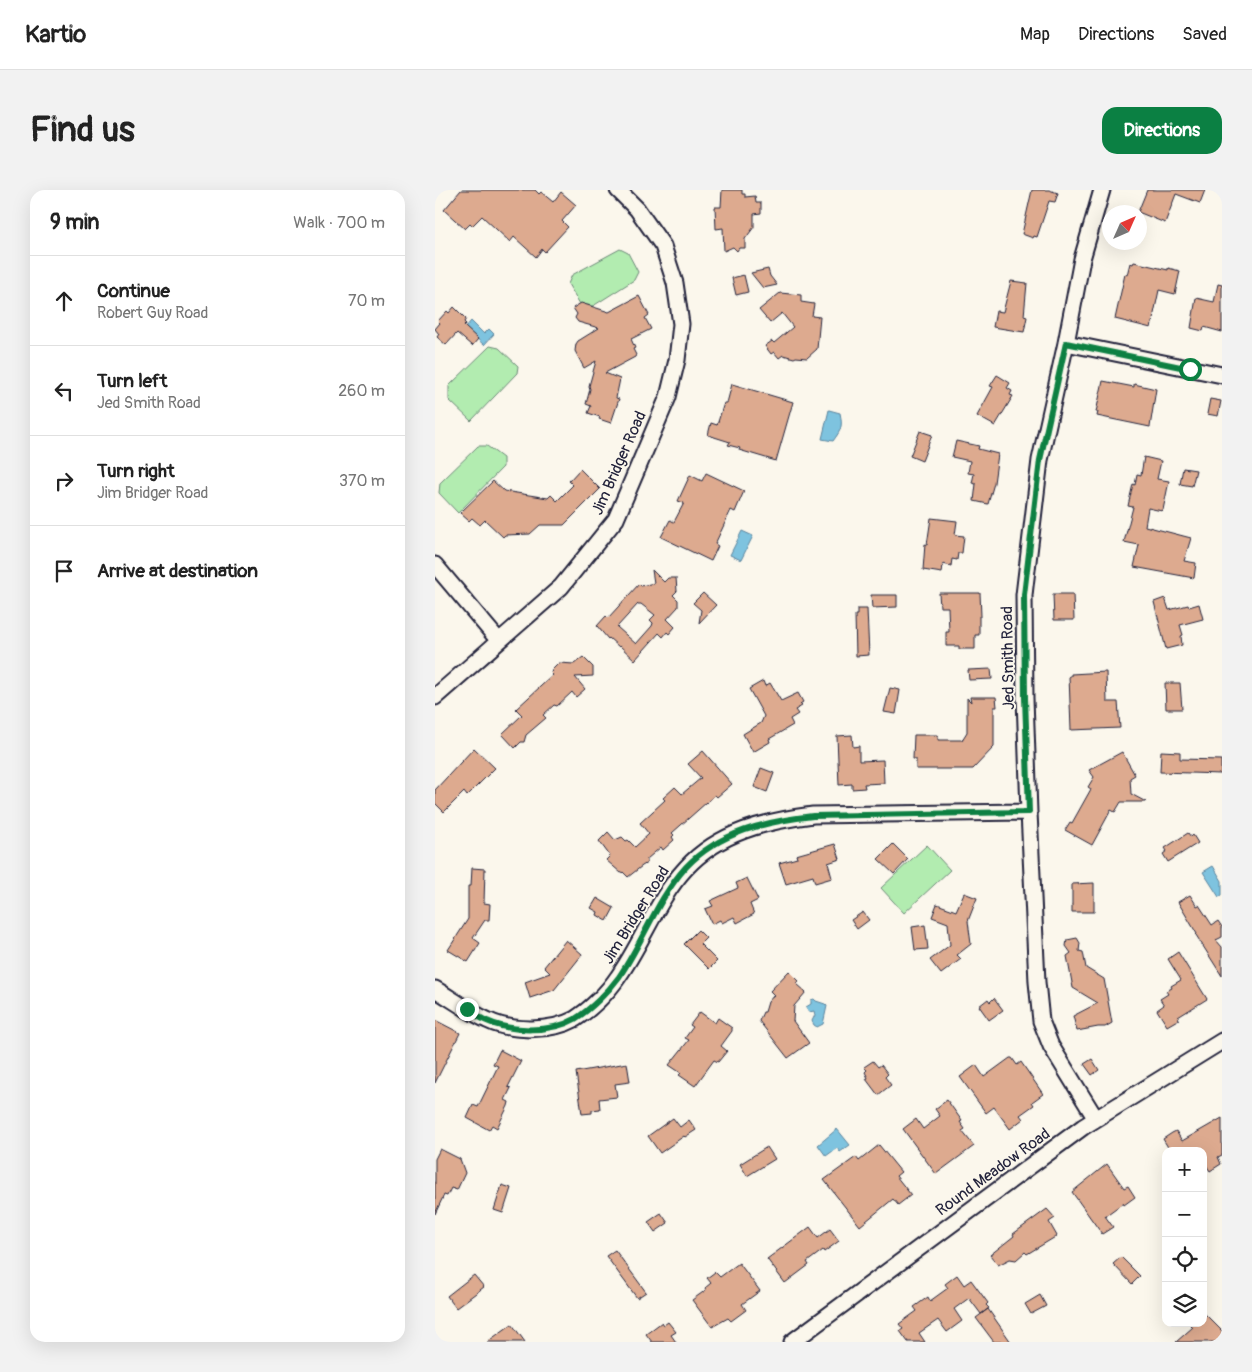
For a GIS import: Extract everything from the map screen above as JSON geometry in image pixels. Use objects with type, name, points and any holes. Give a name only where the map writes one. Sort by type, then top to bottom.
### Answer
[{"type":"street","name":"Jim Bridger Road","points":[[435,698],[561,587],[616,519],[668,397],[677,360],[681,324],[675,283],[663,246],[637,209],[618,190]]},
{"type":"street","name":"Jed Smith Road","points":[[1096,1119],[1051,1046],[1041,1021],[1037,982],[1029,812],[1024,595],[1040,460],[1066,343],[1082,259],[1103,190]]},
{"type":"street","points":[[1066,343],[1222,375]]},
{"type":"street","points":[[435,565],[499,641]]},
{"type":"street","name":"Jim Bridger Road","points":[[435,989],[487,1021],[515,1029],[547,1028],[574,1019],[597,1001],[618,977],[674,882],[686,867],[721,840],[752,827],[785,819],[813,816],[1029,812]]},
{"type":"street","name":"Round Meadow Road","points":[[792,1342],[1096,1119],[1222,1041]]},
{"type":"green space","points":[[620,249],[628,253],[638,272],[634,280],[593,306],[580,304],[568,284],[572,275]]},
{"type":"green space","points":[[490,346],[499,348],[518,366],[517,373],[471,421],[449,400],[449,386]]},
{"type":"green space","points":[[478,446],[487,446],[503,458],[503,467],[458,513],[439,493],[440,483]]},
{"type":"green space","points":[[927,845],[950,870],[904,913],[881,888]]},
{"type":"water","points":[[471,321],[484,334],[489,329],[494,334],[484,345],[465,328]]},
{"type":"water","points":[[829,410],[840,413],[841,418],[841,428],[833,441],[822,439]]},
{"type":"water","points":[[742,531],[753,536],[741,560],[730,555]]},
{"type":"water","points":[[1213,866],[1222,881],[1222,895],[1219,897],[1203,872]]},
{"type":"water","points":[[814,999],[827,1006],[823,1024],[817,1027],[812,1021],[815,1015],[814,1011],[809,1012],[806,1007]]},
{"type":"water","points":[[837,1129],[850,1145],[840,1152],[837,1148],[826,1156],[818,1145]]},
{"type":"building","points":[[461,190],[535,190],[539,194],[541,192],[553,202],[561,192],[576,205],[562,221],[568,227],[545,252],[542,249],[536,257],[514,237],[510,242],[482,216],[472,226],[470,224],[465,229],[444,210]]},
{"type":"building","points":[[722,190],[742,190],[742,194],[745,194],[745,197],[755,196],[756,203],[761,203],[761,213],[754,214],[754,227],[745,239],[745,248],[739,248],[737,251],[733,247],[724,251],[723,228],[716,229],[715,207],[721,207]]},
{"type":"building","points":[[1032,190],[1049,190],[1058,193],[1055,202],[1049,201],[1037,237],[1034,236],[1033,238],[1022,234]]},
{"type":"building","points":[[1147,190],[1205,190],[1200,203],[1176,194],[1165,223],[1147,216],[1147,205],[1141,205]]},
{"type":"building","points":[[1134,262],[1180,271],[1175,294],[1159,290],[1151,328],[1115,319],[1125,274],[1127,275],[1130,263],[1133,264]]},
{"type":"building","points":[[768,269],[770,276],[777,285],[763,288],[751,273]]},
{"type":"building","points":[[744,275],[748,292],[736,295],[732,278]]},
{"type":"building","points":[[1011,281],[1027,283],[1024,316],[1027,317],[1024,332],[993,327],[996,311],[1003,312]]},
{"type":"building","points":[[1218,284],[1222,285],[1222,332],[1204,327],[1203,331],[1191,328],[1196,298],[1214,302]]},
{"type":"building","points":[[780,293],[801,295],[801,302],[814,304],[812,316],[820,317],[817,349],[807,358],[794,358],[783,355],[779,358],[774,352],[771,354],[765,346],[772,341],[774,343],[793,327],[782,313],[770,323],[759,310]]},
{"type":"building","points":[[639,296],[649,315],[645,318],[651,329],[631,339],[635,348],[633,349],[635,357],[605,373],[620,379],[616,398],[619,399],[611,423],[588,413],[591,406],[586,404],[596,361],[584,368],[575,351],[578,341],[599,328],[578,322],[575,318],[577,314],[573,308],[581,303],[609,312]]},
{"type":"building","points":[[454,307],[466,319],[464,326],[478,339],[472,346],[457,333],[446,345],[437,337],[439,334],[435,329],[440,323],[438,321],[447,311],[449,313]]},
{"type":"building","points":[[997,375],[1010,383],[1007,388],[1012,391],[1010,395],[1013,396],[995,426],[977,416],[993,387],[990,386]]},
{"type":"building","points":[[1103,381],[1134,387],[1134,384],[1156,389],[1150,427],[1097,416],[1098,412],[1096,412]]},
{"type":"building","points":[[732,384],[793,402],[776,461],[739,450],[740,448],[728,445],[730,442],[708,435],[711,423],[717,425],[724,403],[727,403]]},
{"type":"building","points":[[1210,399],[1221,401],[1218,416],[1207,414]]},
{"type":"building","points":[[920,431],[932,435],[922,461],[910,456]]},
{"type":"building","points":[[956,441],[979,446],[978,449],[998,454],[994,483],[988,504],[974,501],[976,484],[972,483],[974,474],[968,473],[970,461],[952,457]]},
{"type":"building","points":[[1144,457],[1161,461],[1157,479],[1169,481],[1163,510],[1148,508],[1145,526],[1191,538],[1184,561],[1196,563],[1194,578],[1134,567],[1139,545],[1124,542],[1133,507],[1128,506],[1133,484],[1135,485],[1137,474],[1141,475]]},
{"type":"building","points":[[1183,468],[1196,470],[1192,486],[1180,484]]},
{"type":"building","points":[[580,469],[600,489],[564,525],[540,525],[530,534],[505,535],[503,537],[485,520],[480,525],[472,518],[469,521],[460,513],[493,481],[504,491],[548,498],[551,495],[557,501],[573,485],[569,481]]},
{"type":"building","points":[[706,473],[744,491],[735,512],[731,510],[715,544],[718,546],[711,561],[661,537],[670,520],[674,522],[684,503],[678,501],[690,475],[702,481]]},
{"type":"building","points":[[931,518],[957,521],[955,535],[964,536],[962,553],[958,553],[957,560],[952,559],[951,566],[943,564],[942,573],[923,570],[925,544],[927,545]]},
{"type":"building","points":[[652,570],[664,582],[668,578],[676,578],[677,591],[673,595],[678,600],[678,607],[667,619],[675,627],[669,634],[667,632],[663,637],[659,633],[635,660],[620,646],[608,639],[597,626],[606,616],[608,618],[639,584],[641,586],[654,583]],"holes":[[[638,604],[641,604],[655,615],[650,620],[653,623],[652,626],[636,644],[617,627]]]},
{"type":"building","points":[[703,593],[716,605],[699,623],[701,610],[693,603]]},
{"type":"building","points":[[939,593],[980,593],[981,616],[979,616],[979,635],[975,635],[975,649],[959,649],[959,646],[946,646],[946,632],[949,632],[948,607],[940,607]]},
{"type":"building","points":[[1053,594],[1073,594],[1074,620],[1054,620]]},
{"type":"building","points":[[871,595],[897,595],[897,607],[872,608]]},
{"type":"building","points":[[1165,598],[1169,610],[1199,604],[1203,619],[1180,625],[1183,635],[1181,636],[1182,645],[1166,649],[1154,602]]},
{"type":"building","points":[[857,609],[867,609],[869,655],[856,656],[855,615],[857,615]]},
{"type":"building","points":[[583,657],[593,667],[593,676],[575,677],[585,689],[576,697],[572,692],[557,706],[554,705],[543,715],[546,718],[526,735],[524,742],[521,742],[515,748],[502,734],[522,715],[516,709],[553,675],[551,673],[552,670],[559,663],[574,664]]},
{"type":"building","points":[[991,669],[992,679],[969,680],[968,670]]},
{"type":"building","points":[[1106,672],[1107,702],[1118,702],[1120,728],[1071,730],[1069,676],[1071,674]]},
{"type":"building","points":[[763,681],[765,686],[770,683],[781,701],[798,693],[803,702],[800,704],[802,706],[795,710],[798,714],[790,719],[793,725],[769,739],[770,742],[753,752],[743,734],[761,723],[764,716],[749,689]]},
{"type":"building","points":[[1165,683],[1180,683],[1182,709],[1166,709]]},
{"type":"building","points":[[890,688],[900,690],[896,714],[884,712]]},
{"type":"building","points":[[970,697],[996,697],[997,707],[994,707],[994,747],[973,769],[916,769],[916,759],[913,759],[914,735],[938,735],[938,740],[962,740],[967,732],[967,698],[971,702]]},
{"type":"building","points":[[852,735],[853,747],[859,746],[859,761],[883,760],[884,783],[864,784],[865,788],[852,789],[852,784],[839,785],[837,736]]},
{"type":"building","points":[[474,748],[495,768],[467,796],[464,792],[444,812],[435,803],[435,790]]},
{"type":"building","points":[[703,751],[732,784],[717,797],[715,795],[672,833],[674,840],[663,850],[661,847],[647,859],[647,863],[628,877],[623,872],[621,873],[606,860],[610,856],[599,841],[608,832],[615,840],[622,837],[635,847],[649,834],[640,823],[665,800],[663,798],[675,787],[682,794],[701,778],[688,764]]},
{"type":"building","points":[[1161,751],[1180,752],[1180,759],[1221,760],[1221,774],[1160,772]]},
{"type":"building","points":[[1122,752],[1135,775],[1130,778],[1131,794],[1146,802],[1121,802],[1115,812],[1111,810],[1092,845],[1065,830],[1070,822],[1072,823],[1091,789],[1088,787],[1094,777],[1089,770]]},
{"type":"building","points":[[761,768],[774,773],[767,792],[754,787]]},
{"type":"building","points":[[1188,833],[1191,837],[1193,835],[1198,843],[1168,862],[1163,854],[1167,851],[1165,848]]},
{"type":"building","points":[[835,844],[840,859],[828,863],[832,878],[815,883],[813,876],[786,884],[779,863],[797,858],[796,855]]},
{"type":"building","points":[[893,844],[908,859],[894,874],[878,859]]},
{"type":"building","points":[[472,868],[485,869],[484,903],[490,904],[489,920],[485,920],[473,938],[480,943],[468,962],[448,950],[468,919],[468,886],[471,886]]},
{"type":"building","points":[[747,878],[758,900],[750,904],[754,914],[737,923],[734,917],[722,923],[720,920],[712,924],[705,909],[713,906],[710,901],[738,888],[736,883]]},
{"type":"building","points":[[1094,883],[1094,912],[1072,912],[1072,884]]},
{"type":"building","points":[[964,893],[977,898],[968,921],[971,944],[957,955],[961,959],[941,974],[930,960],[950,945],[948,923],[932,917],[937,904],[956,911]]},
{"type":"building","points":[[1190,895],[1212,925],[1218,921],[1222,927],[1222,937],[1216,940],[1222,947],[1222,976],[1178,902]]},
{"type":"building","points":[[597,898],[614,908],[607,921],[597,915],[598,912],[591,908]]},
{"type":"building","points":[[863,912],[869,920],[857,929],[851,920]]},
{"type":"building","points":[[925,925],[928,949],[915,950],[912,927]]},
{"type":"building","points":[[698,930],[706,938],[700,944],[717,961],[709,969],[684,944]]},
{"type":"building","points":[[1077,938],[1080,943],[1079,951],[1083,952],[1086,968],[1104,979],[1112,1023],[1105,1027],[1077,1031],[1073,1016],[1098,1003],[1073,988],[1067,956],[1071,953],[1066,946],[1067,940]]},
{"type":"building","points":[[566,940],[582,954],[581,956],[554,990],[530,998],[525,982],[550,973],[544,967]]},
{"type":"building","points":[[1178,952],[1207,999],[1167,1026],[1157,1010],[1164,1005],[1160,999],[1168,994],[1166,991],[1181,980],[1168,959]]},
{"type":"building","points":[[789,971],[799,981],[797,984],[806,992],[794,1006],[793,1021],[809,1043],[788,1058],[759,1021],[763,1012],[765,1012],[768,1002],[774,995],[770,991]]},
{"type":"building","points":[[994,998],[1003,1010],[989,1020],[979,1006],[988,999],[990,1002]]},
{"type":"building","points":[[700,1012],[715,1023],[718,1018],[732,1028],[732,1031],[721,1046],[727,1051],[718,1062],[714,1060],[695,1086],[669,1065],[689,1040],[685,1038],[693,1027],[690,1025]]},
{"type":"building","points":[[435,1020],[460,1033],[435,1083]]},
{"type":"building","points":[[500,1050],[521,1061],[508,1087],[511,1088],[505,1100],[509,1102],[508,1106],[497,1128],[492,1125],[489,1130],[467,1118],[473,1105],[478,1107],[498,1066],[493,1064]]},
{"type":"building","points":[[1010,1058],[1017,1065],[1021,1062],[1043,1094],[1032,1102],[1034,1105],[1020,1115],[1023,1119],[1010,1129],[994,1107],[986,1113],[960,1077],[976,1065],[984,1077]]},
{"type":"building","points":[[1092,1059],[1099,1070],[1092,1075],[1084,1064]]},
{"type":"building","points":[[873,1061],[878,1067],[881,1065],[888,1074],[885,1077],[891,1085],[878,1095],[866,1079],[868,1078],[865,1072],[867,1070],[864,1067]]},
{"type":"building","points":[[627,1063],[630,1082],[615,1084],[617,1097],[599,1099],[600,1109],[592,1110],[592,1113],[582,1114],[576,1072]]},
{"type":"building","points":[[947,1100],[962,1121],[960,1122],[965,1129],[962,1131],[974,1146],[936,1174],[903,1129],[916,1119],[923,1129],[940,1116],[935,1109]]},
{"type":"building","points":[[673,1118],[680,1127],[689,1120],[696,1130],[660,1153],[648,1136]]},
{"type":"building","points":[[1222,1118],[1222,1155],[1218,1157],[1221,1164],[1210,1171],[1207,1166],[1207,1147],[1168,1147],[1163,1139],[1176,1131],[1182,1141]]},
{"type":"building","points":[[879,1145],[901,1172],[896,1176],[911,1195],[898,1205],[893,1199],[860,1226],[824,1180],[856,1157],[859,1161]]},
{"type":"building","points":[[767,1147],[775,1159],[747,1176],[740,1164]]},
{"type":"building","points":[[440,1149],[460,1159],[465,1173],[457,1190],[451,1188],[447,1196],[444,1195],[435,1214],[435,1159]]},
{"type":"building","points":[[1107,1164],[1124,1188],[1128,1186],[1135,1197],[1105,1216],[1113,1227],[1102,1234],[1072,1192]]},
{"type":"building","points":[[502,1185],[511,1188],[503,1213],[494,1210]]},
{"type":"building","points":[[1047,1209],[1055,1218],[1049,1222],[1057,1236],[1027,1254],[1025,1252],[1016,1260],[1010,1259],[998,1265],[990,1255],[1014,1236],[1013,1234]]},
{"type":"building","points":[[661,1213],[668,1223],[655,1232],[648,1222]]},
{"type":"building","points":[[810,1227],[818,1238],[830,1229],[839,1241],[807,1262],[809,1265],[785,1283],[767,1259]]},
{"type":"building","points":[[615,1250],[646,1292],[637,1298],[606,1256]]},
{"type":"building","points":[[1121,1257],[1140,1276],[1132,1284],[1113,1264]]},
{"type":"building","points":[[739,1263],[760,1291],[742,1304],[746,1310],[731,1321],[728,1318],[712,1327],[692,1300],[706,1290],[705,1288],[711,1283],[707,1278],[715,1272],[720,1277]]},
{"type":"building","points":[[474,1275],[484,1287],[456,1308],[447,1296]]},
{"type":"building","points":[[957,1275],[964,1285],[971,1280],[988,1303],[986,1305],[989,1308],[981,1314],[969,1298],[954,1309],[962,1321],[947,1332],[938,1320],[919,1333],[925,1342],[908,1342],[900,1331],[903,1329],[899,1324],[917,1311],[914,1307],[928,1297],[930,1301],[948,1288],[945,1284]]},
{"type":"building","points":[[1040,1295],[1046,1306],[1031,1314],[1025,1304]]},
{"type":"building","points":[[988,1309],[1011,1342],[994,1342],[976,1318]]},
{"type":"building","points":[[1207,1316],[1222,1331],[1222,1342],[1176,1342],[1193,1327],[1207,1327]]},
{"type":"building","points":[[662,1322],[664,1325],[668,1322],[676,1332],[671,1335],[676,1342],[652,1342],[646,1334]]},
{"type":"building","points":[[512,1324],[525,1342],[487,1342]]},
{"type":"route","points":[[467,1009],[487,1021],[515,1029],[547,1028],[574,1019],[597,1001],[618,977],[664,898],[686,867],[701,853],[721,840],[752,827],[785,819],[813,816],[1029,812],[1024,595],[1040,460],[1066,343],[1190,369]]}]
